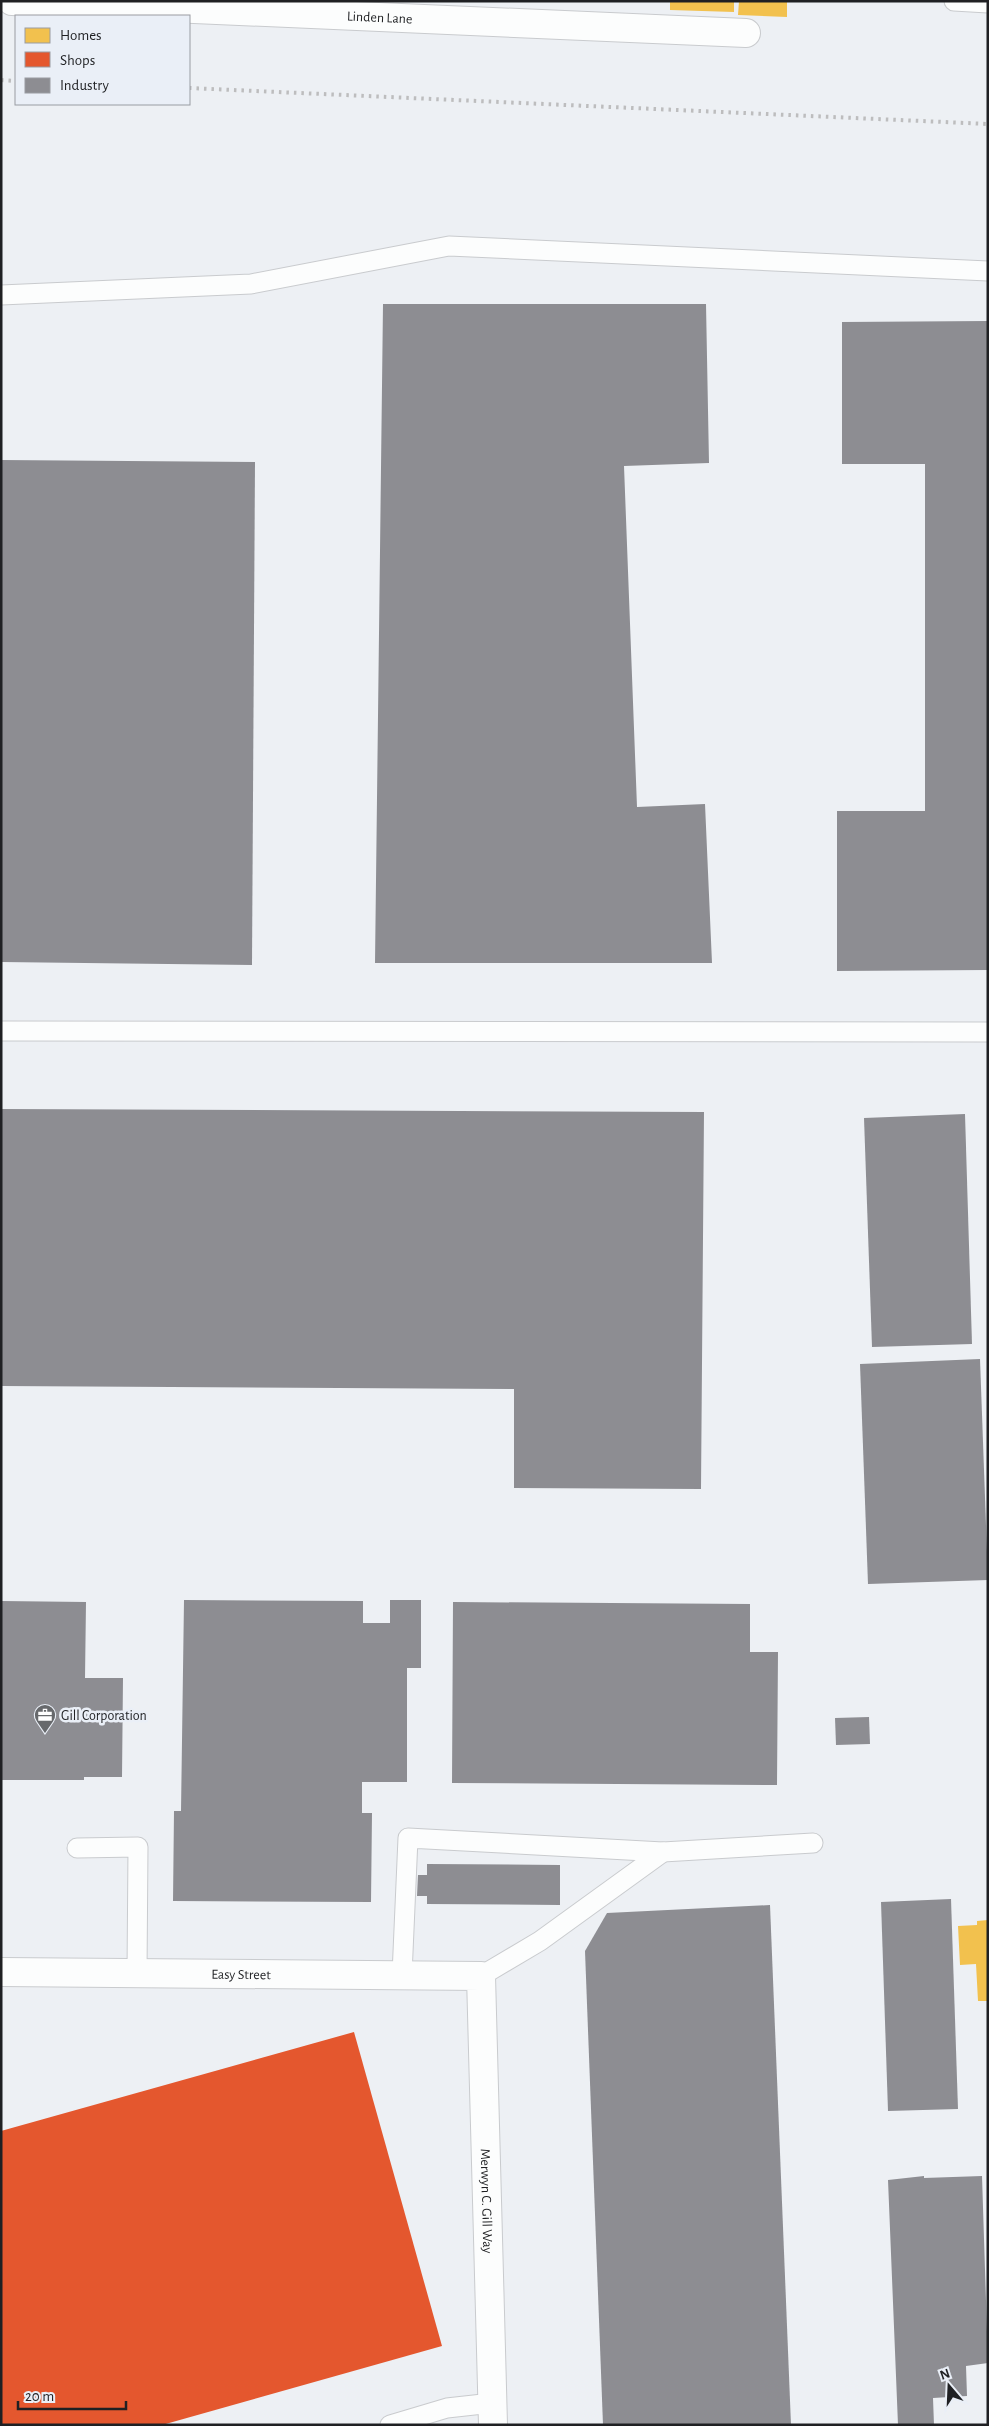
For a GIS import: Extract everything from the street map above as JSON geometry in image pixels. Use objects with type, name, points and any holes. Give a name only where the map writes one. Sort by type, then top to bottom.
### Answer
[{"type":"street","name":"Linden Lane","points":[[12,1],[746,33]]},
{"type":"street","name":"Easy Street","points":[[1,1972],[481,1976]]},
{"type":"street","name":"Merwyn C. Gill Way","points":[[481,1976],[493,2414]]},
{"type":"lane","points":[[954,1],[988,3]]},
{"type":"lane","points":[[1,295],[251,284],[449,246],[988,271]]},
{"type":"lane","points":[[1,1031],[988,1032]]},
{"type":"lane","points":[[402,1975],[408,1838],[664,1852],[813,1843]]},
{"type":"lane","points":[[77,1848],[138,1847],[137,1973]]},
{"type":"lane","points":[[481,1976],[540,1941],[664,1852]]},
{"type":"lane","points":[[390,2425],[442,2409],[493,2414]]},
{"type":"building: Homes","points":[[670,1],[734,1],[734,12],[670,10]]},
{"type":"building: Homes","points":[[739,1],[787,1],[787,17],[738,15]]},
{"type":"building: Homes","points":[[988,1920],[988,2001],[978,2001],[976,1964],[960,1965],[958,1926],[977,1925],[977,1921]]},
{"type":"building: Shops","points":[[354,2032],[442,2346],[162,2425],[1,2425],[1,2131]]},
{"type":"building: Industry","points":[[383,304],[706,304],[709,463],[624,466],[637,807],[705,804],[712,963],[375,963]]},
{"type":"building: Industry","points":[[988,321],[988,970],[837,971],[837,811],[925,811],[925,464],[842,464],[842,322]]},
{"type":"building: Industry","points":[[1,460],[255,462],[252,965],[1,962]]},
{"type":"building: Industry","points":[[1,1109],[704,1112],[701,1489],[514,1488],[514,1389],[1,1386]]},
{"type":"building: Industry","points":[[965,1114],[972,1344],[872,1347],[864,1118]]},
{"type":"building: Industry","points":[[980,1359],[988,1580],[868,1584],[860,1364]]},
{"type":"building: Industry","points":[[184,1600],[363,1601],[363,1623],[390,1623],[390,1600],[421,1600],[421,1668],[407,1668],[407,1782],[362,1782],[362,1813],[372,1813],[371,1902],[173,1901],[174,1811],[181,1811]]},
{"type":"building: Industry","points":[[1,1601],[86,1602],[85,1678],[123,1678],[122,1777],[84,1777],[84,1780],[1,1780]]},
{"type":"building: Industry","points":[[453,1602],[750,1604],[750,1652],[778,1652],[777,1785],[452,1783]]},
{"type":"building: Industry","points":[[869,1717],[870,1744],[836,1745],[835,1718]]},
{"type":"building: Industry","points":[[427,1864],[560,1865],[560,1905],[427,1904],[427,1896],[417,1896],[418,1875],[427,1875]]},
{"type":"building: Industry","points":[[951,1899],[958,2109],[888,2111],[881,1902]]},
{"type":"building: Industry","points":[[770,1905],[791,2425],[603,2425],[585,1951],[607,1913]]},
{"type":"building: Industry","points":[[924,2176],[924,2178],[982,2176],[988,2363],[966,2366],[967,2396],[933,2398],[934,2425],[898,2425],[888,2180]]},
{"type":"railway","points":[[1,80],[15,81]]},
{"type":"railway","points":[[190,88],[988,124]]},
{"type":"place","name":"Gill Corporation","points":[[45,1734]]}]
